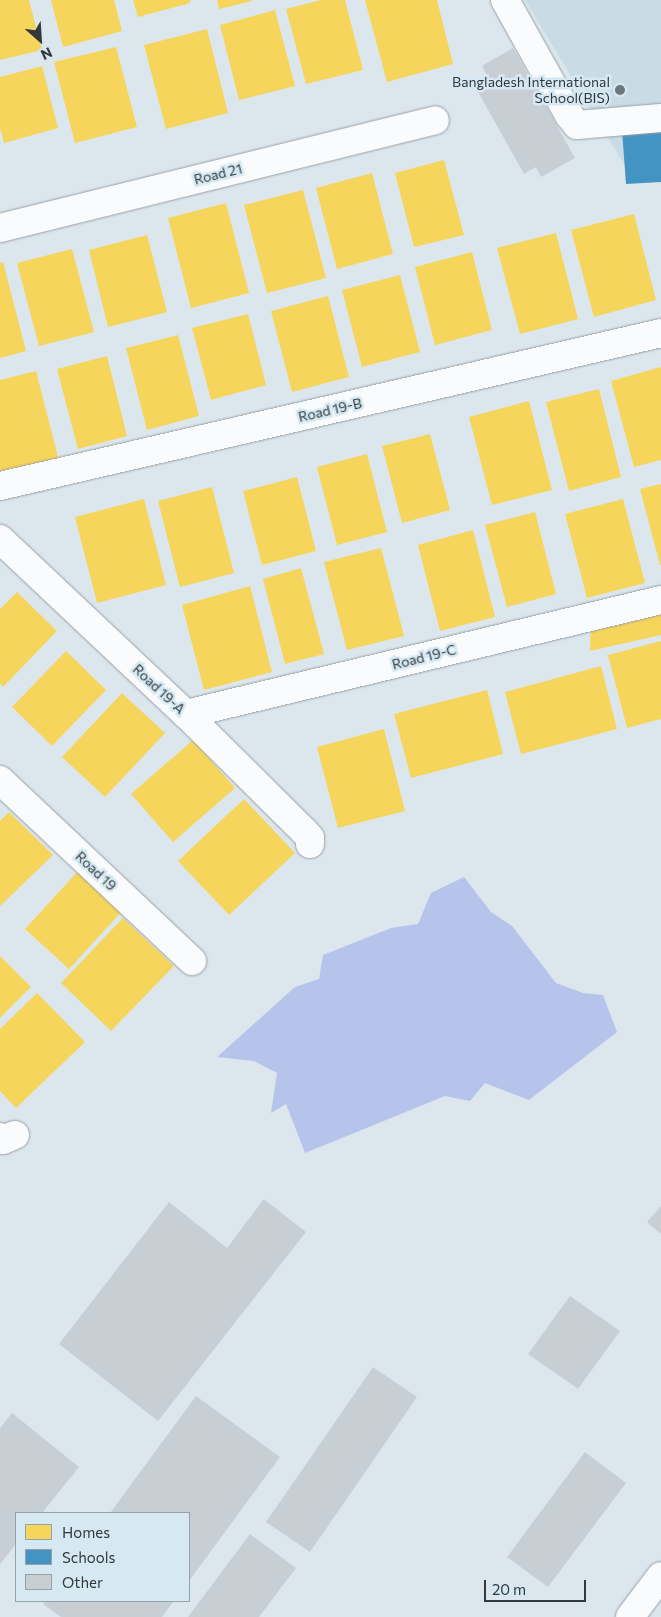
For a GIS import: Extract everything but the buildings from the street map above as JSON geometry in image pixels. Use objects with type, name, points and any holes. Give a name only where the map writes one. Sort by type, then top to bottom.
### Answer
[{"type":"street","points":[[505,0],[569,115],[577,125],[661,118]]},
{"type":"street","name":"Road 21","points":[[0,228],[435,120]]},
{"type":"street","name":"Road 19-B","points":[[0,486],[661,333]]},
{"type":"street","name":"Road 19-A","points":[[0,540],[186,714],[304,831],[310,838],[310,844]]},
{"type":"street","name":"Road 19-C","points":[[186,714],[661,600]]},
{"type":"street","name":"Road 19","points":[[0,780],[192,962]]},
{"type":"street","points":[[630,1617],[661,1576]]},
{"type":"shaded area","name":"Bangladesh International School(BIS)","points":[[525,0],[661,0],[661,180],[634,181]]},
{"type":"water","points":[[464,877],[491,912],[512,926],[556,983],[583,993],[603,995],[617,1032],[529,1100],[485,1083],[470,1101],[445,1096],[305,1153],[286,1104],[271,1113],[277,1073],[254,1061],[217,1057],[295,987],[319,979],[323,955],[391,928],[418,924],[431,893]]},
{"type":"place","name":"Bangladesh International School(BIS)","points":[[620,90]]}]
